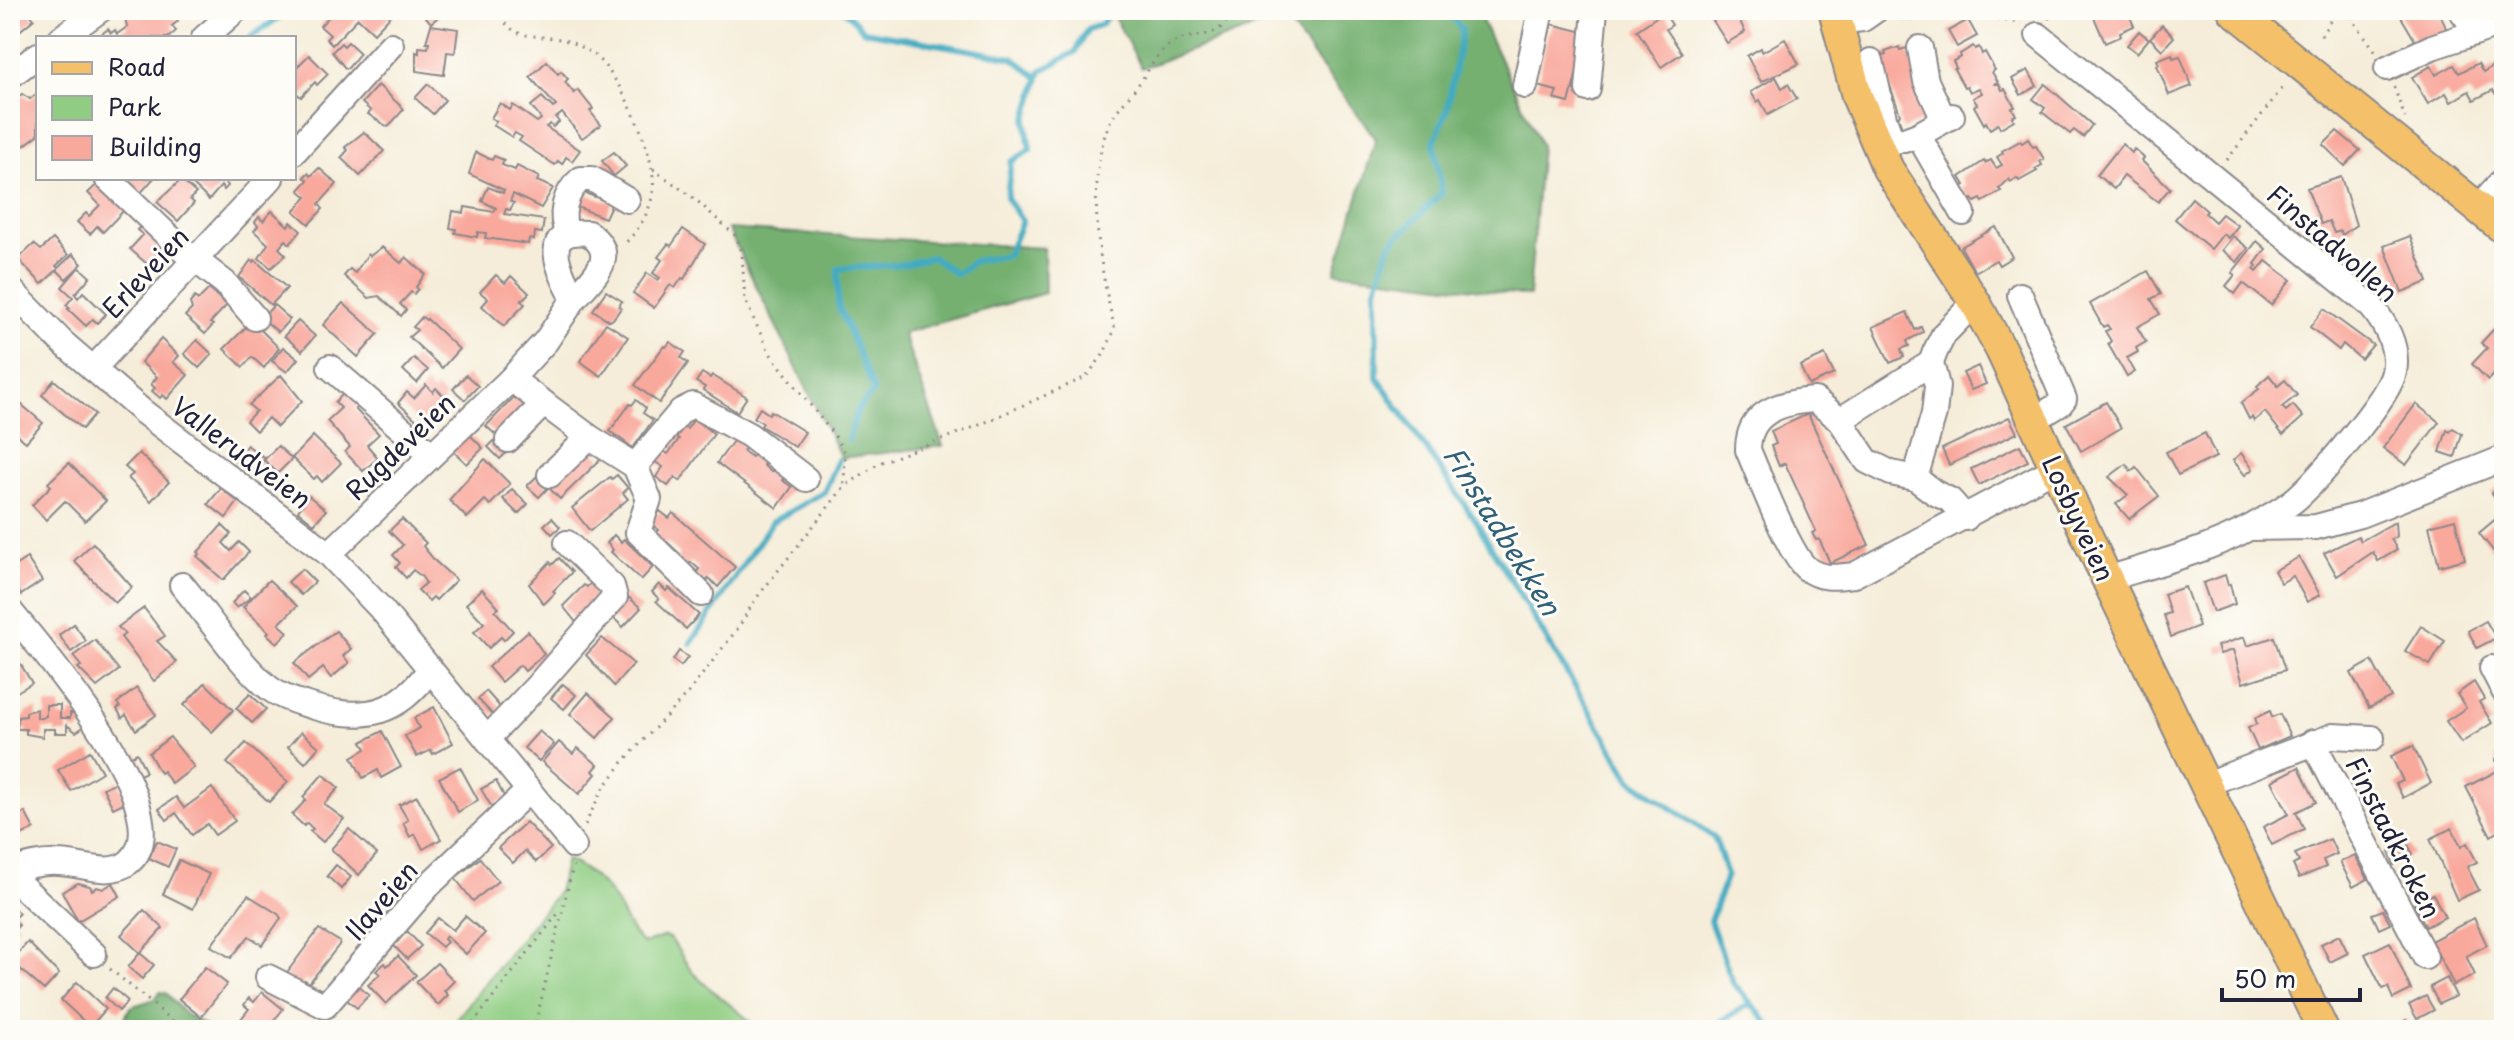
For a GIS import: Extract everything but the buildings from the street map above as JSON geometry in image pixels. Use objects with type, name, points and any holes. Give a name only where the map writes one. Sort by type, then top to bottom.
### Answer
[{"type":"main road","points":[[2233,10],[2504,229]]},
{"type":"main road","name":"Losbyveien","points":[[1835,16],[1857,96],[1886,146],[1896,181],[1975,302],[2001,350],[2323,1030]]},
{"type":"street","points":[[64,36],[100,10]]},
{"type":"street","points":[[206,36],[236,10]]},
{"type":"street","points":[[1525,86],[1541,10]]},
{"type":"street","points":[[1588,89],[1595,10]]},
{"type":"street","points":[[1835,16],[1863,19],[1876,10]]},
{"type":"street","points":[[2461,10],[2477,32]]},
{"type":"street","points":[[2387,68],[2432,47],[2504,23]]},
{"type":"street","name":"Finstadvollen","points":[[2038,35],[2370,305],[2385,322],[2393,348],[2394,373],[2378,401],[2336,458],[2296,499],[2248,528],[2191,552],[2107,579]]},
{"type":"street","points":[[296,150],[391,45]]},
{"type":"street","points":[[1871,61],[1884,118],[1886,146],[1918,135],[1948,118],[1926,81],[1920,48]]},
{"type":"street","points":[[10,76],[36,56]]},
{"type":"street","points":[[1918,135],[1963,213]]},
{"type":"street","points":[[568,234],[562,214],[569,192],[581,179],[592,179],[627,200]]},
{"type":"street","points":[[2478,207],[2504,179]]},
{"type":"street","points":[[109,180],[225,283],[255,318]]},
{"type":"street","name":"Erleveien","points":[[93,369],[196,260],[256,183]]},
{"type":"street","points":[[574,299],[556,261],[556,248],[568,234],[588,233],[602,247],[604,258]]},
{"type":"street","name":"Rugdeveien","points":[[329,554],[511,379],[546,341],[574,299],[596,275],[604,258]]},
{"type":"street","name":"Vallerudveien","points":[[10,289],[62,342],[142,411],[329,554],[382,610],[574,846]]},
{"type":"street","points":[[2020,295],[2064,399],[2034,420]]},
{"type":"street","points":[[1840,420],[1931,363],[1944,334],[1975,302]]},
{"type":"street","points":[[1915,478],[1934,414],[1937,386],[1931,363]]},
{"type":"street","points":[[330,367],[431,454]]},
{"type":"street","points":[[511,379],[589,437],[635,466],[649,499],[638,532],[701,594]]},
{"type":"street","points":[[1966,518],[1950,500],[1915,478],[1891,473],[1867,461],[1840,420],[1815,400],[1793,401],[1775,407],[1756,421],[1748,434],[1748,450],[1791,547],[1805,567],[1819,576],[1835,578],[1854,575],[1966,518],[2056,468]]},
{"type":"street","points":[[508,440],[544,403]]},
{"type":"street","points":[[635,466],[681,411],[693,405],[749,435],[806,479]]},
{"type":"street","points":[[550,475],[589,437]]},
{"type":"street","name":"Finstadvollen","points":[[2248,528],[2316,527],[2360,515],[2504,458]]},
{"type":"street","points":[[487,739],[615,597],[612,586],[567,543]]},
{"type":"street","points":[[182,585],[255,674],[271,689],[292,700],[330,711],[377,713],[398,704],[417,687],[430,669]]},
{"type":"street","points":[[10,611],[95,719],[124,772],[143,823],[139,849],[129,862],[114,869],[59,862],[35,863],[10,873],[94,954]]},
{"type":"street","points":[[2492,668],[2504,691]]},
{"type":"street","name":"Finstadkroken","points":[[2206,784],[2333,736],[2372,738]]},
{"type":"street","name":"Finstadkroken","points":[[2313,742],[2425,957]]},
{"type":"street","name":"Ilaveien","points":[[268,977],[325,1006],[429,885],[529,790]]},
{"type":"path","points":[[496,10],[515,32],[527,37],[556,38],[596,56],[614,76],[637,124],[653,169],[654,190],[650,208],[627,242],[604,258]]},
{"type":"path","points":[[534,1030],[572,877],[574,846],[601,792],[623,762],[688,693],[738,628],[755,600],[844,487],[879,463],[977,426],[1086,377],[1103,355],[1115,329],[1107,298],[1097,208],[1099,162],[1107,127],[1166,48],[1180,39],[1211,35],[1227,23],[1233,10]]},
{"type":"path","points":[[1884,10],[1905,20],[1990,17],[2022,25],[2038,35]]},
{"type":"path","points":[[2321,36],[2337,10]]},
{"type":"path","points":[[2212,178],[2283,87]]},
{"type":"path","points":[[653,169],[695,199],[737,237],[742,253],[745,300],[769,352],[837,439],[845,454],[844,487]]},
{"type":"path","points":[[468,1030],[562,908]]},
{"type":"path","points":[[94,954],[184,1030]]},
{"type":"green space","points":[[1110,10],[1477,10],[1541,145],[1529,296],[1335,272],[1376,139],[1284,17],[1142,68]]},
{"type":"green space","points":[[728,229],[1044,248],[1045,293],[903,333],[943,446],[841,458]]},
{"type":"green space","points":[[566,859],[587,871],[605,887],[639,940],[644,944],[665,936],[671,939],[692,972],[761,1030],[448,1030],[558,892]]},
{"type":"green space","points":[[160,992],[166,993],[184,1013],[213,1030],[119,1030],[130,1007],[155,999]]},
{"type":"waterway","points":[[253,36],[289,10]]},
{"type":"waterway","points":[[844,10],[864,31],[1013,58],[1039,78]]},
{"type":"waterway","points":[[848,440],[858,409],[874,391],[838,305],[838,269],[905,264],[932,257],[956,274],[974,261],[1008,255],[1022,221],[1007,198],[1011,162],[1030,150],[1026,121],[1041,71],[1075,52],[1087,30],[1102,24],[1111,10]]},
{"type":"waterway","name":"Finstadbekken","points":[[1447,10],[1462,30],[1447,110],[1434,142],[1442,193],[1390,244],[1376,289],[1377,377],[1475,520],[1631,780],[1715,838],[1727,875],[1710,921],[1733,983],[1774,1030]]},
{"type":"waterway","points":[[691,643],[772,522],[824,492],[838,460]]},
{"type":"waterway","points":[[1707,1030],[1751,1003]]}]
